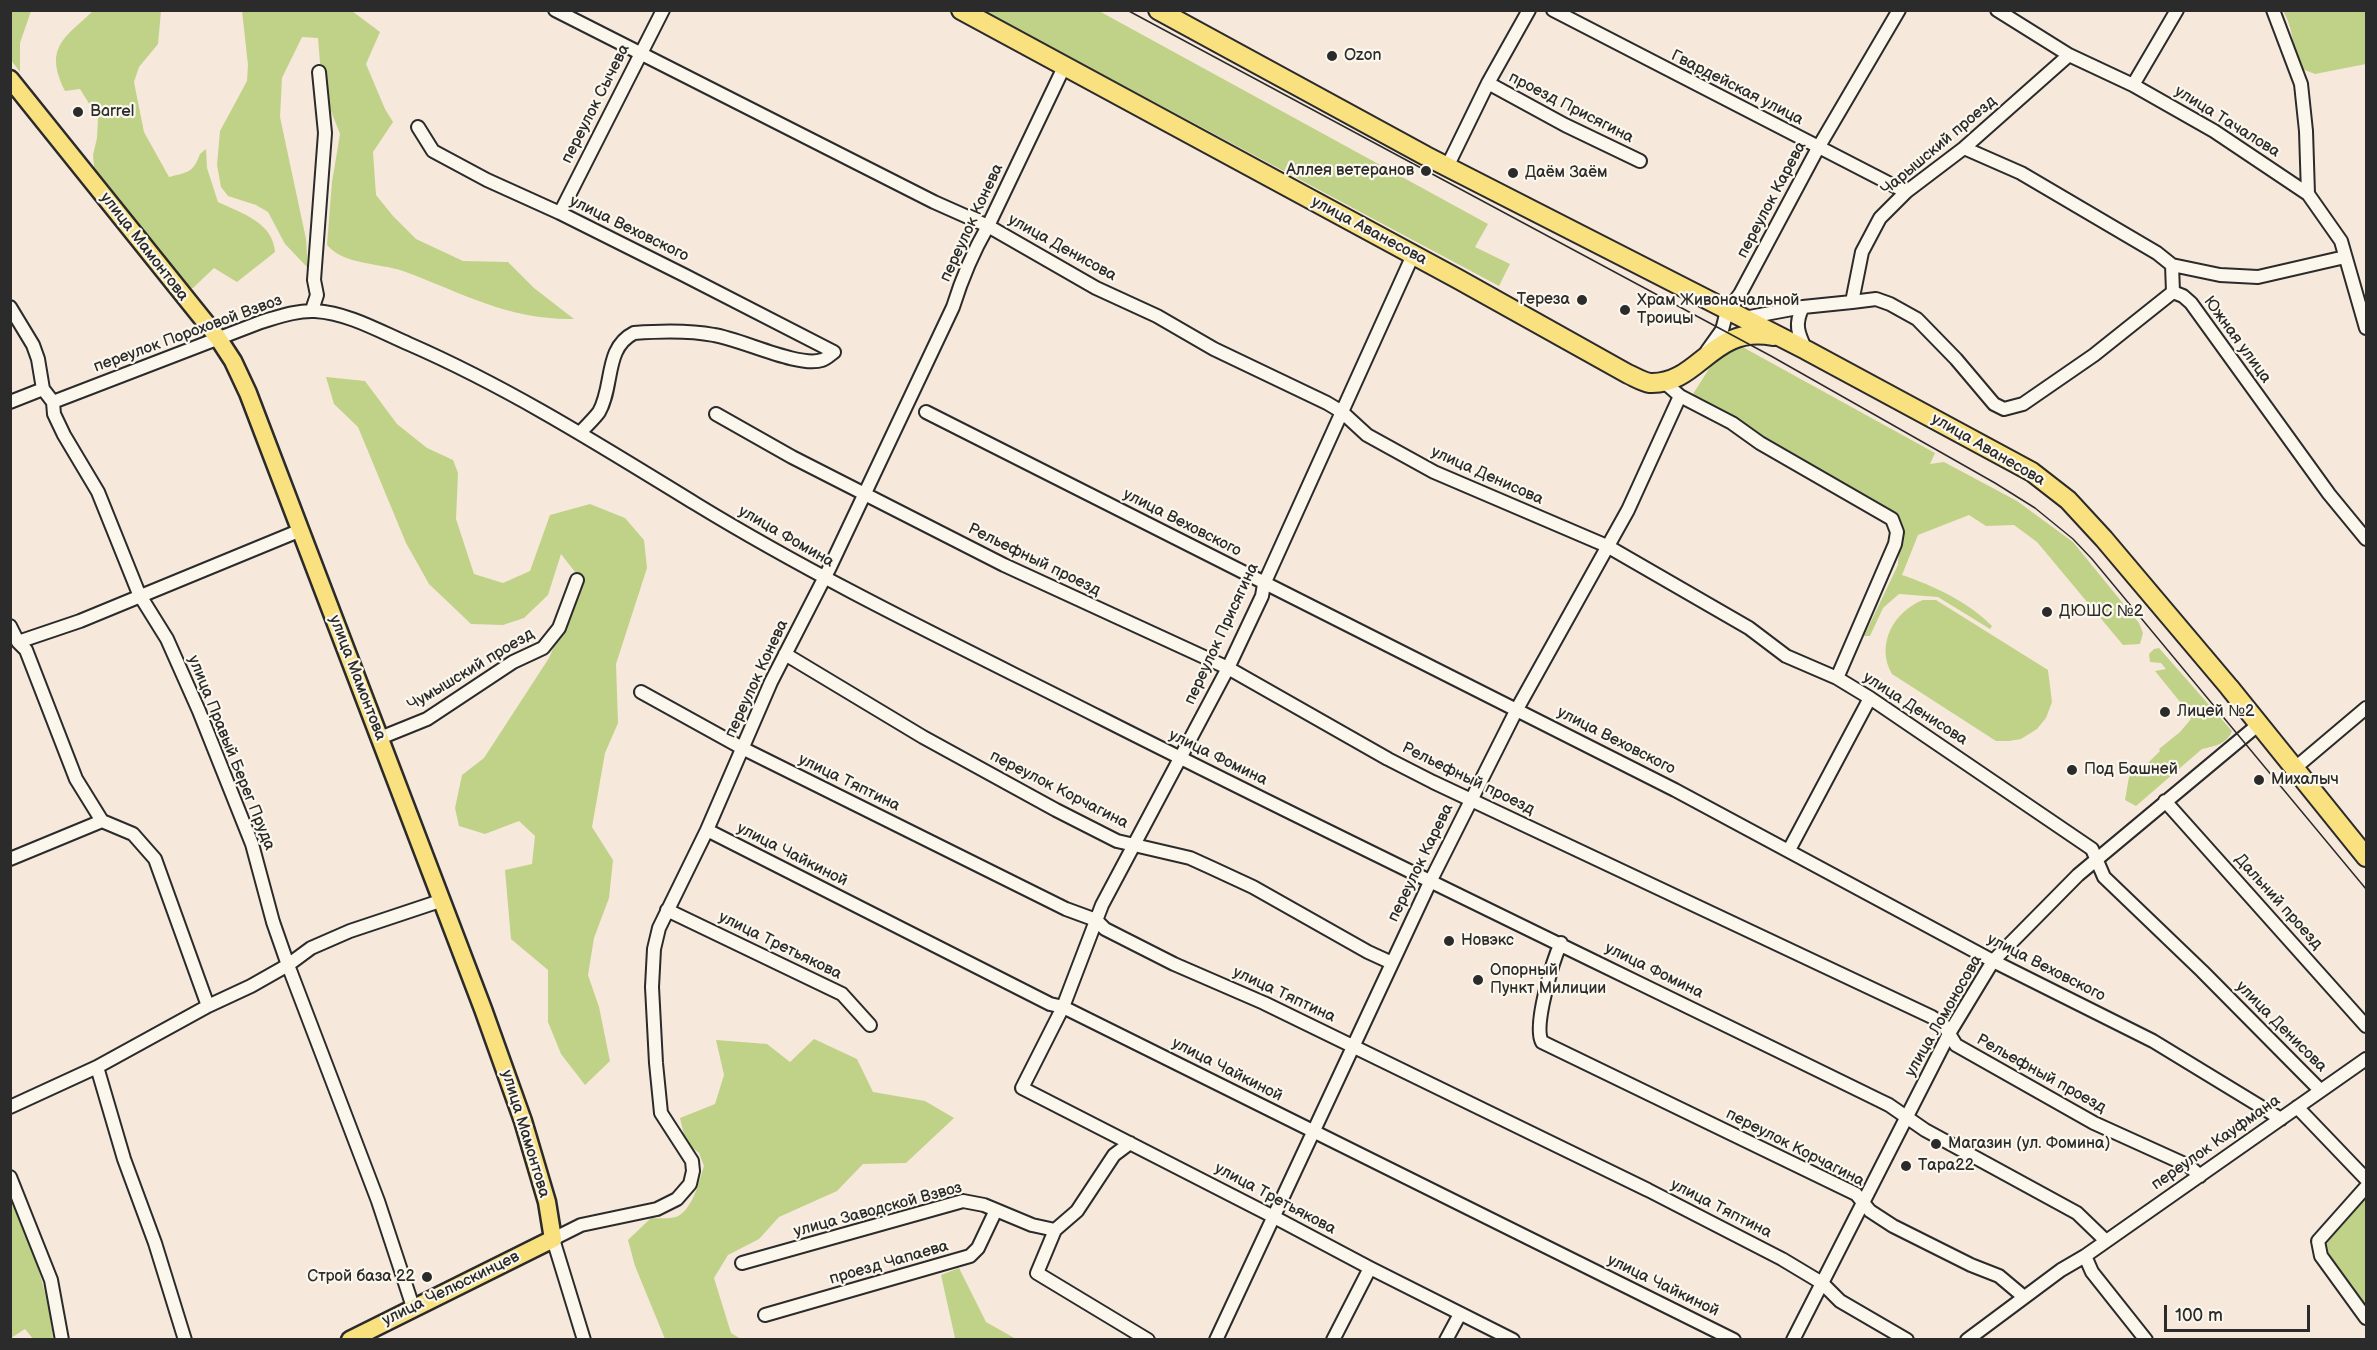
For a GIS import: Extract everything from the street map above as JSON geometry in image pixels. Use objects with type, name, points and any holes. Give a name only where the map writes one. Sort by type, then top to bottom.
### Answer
[{"type":"highway","name":"улица Аванесова","points":[[961,10],[1647,383],[1664,382],[1684,373],[1720,345],[1736,337],[1763,334],[1780,338]]},
{"type":"highway","name":"улица Аванесова","points":[[1158,10],[1447,166],[1806,350],[2003,455],[2054,489],[2104,539],[2367,857]]},
{"type":"main road","name":"улица Мамонтова","points":[[10,79],[218,338],[233,361],[248,393],[483,1009],[523,1121],[547,1203],[553,1239]]},
{"type":"main road","name":"улица Челюскинцев","points":[[350,1340],[553,1239]]},
{"type":"street","name":"улица Денисова","points":[[555,10],[934,202],[988,226],[1096,288],[1157,316],[1214,349],[1342,412],[1367,435],[1434,472],[1606,546],[1749,628],[1786,656],[1837,678],[1870,698],[2092,849],[2104,877],[2202,971],[2320,1090]]},
{"type":"street","name":"переулок Сычева","points":[[560,213],[663,10]]},
{"type":"street","points":[[1447,166],[1488,83],[1529,10]]},
{"type":"street","name":"Гвардейская улица","points":[[1553,10],[1906,192]]},
{"type":"street","name":"переулок Карева","points":[[1700,361],[1736,314],[1740,294],[1818,148],[1899,10]]},
{"type":"street","name":"улица Тачалова","points":[[1997,10],[2069,55],[2133,85],[2214,131],[2308,194],[2341,241],[2367,328]]},
{"type":"street","points":[[2133,85],[2177,10]]},
{"type":"street","points":[[2273,10],[2301,84],[2306,131],[2308,194]]},
{"type":"street","name":"Чарышский проезд","points":[[1852,302],[1862,252],[1880,218],[1906,192],[1964,148],[2069,55]]},
{"type":"street","name":"переулок Конева","points":[[553,1239],[581,1225],[657,1209],[677,1199],[690,1184],[693,1171],[692,1161],[661,1113],[656,1063],[652,966],[654,949],[667,910],[744,749],[771,682],[824,578],[953,307],[971,256],[988,226],[1064,67]]},
{"type":"street","points":[[312,310],[317,295],[314,280],[325,134],[319,72]]},
{"type":"street","name":"проезд Присягина","points":[[1488,83],[1565,125],[1640,161]]},
{"type":"street","name":"улица Веховского","points":[[418,127],[433,152],[487,180],[560,213],[834,352],[823,360],[810,362],[712,334],[634,333],[625,337],[617,348],[599,411],[580,433]]},
{"type":"street","points":[[1964,148],[2021,173],[2157,253],[2172,265],[2220,275],[2258,277],[2345,257]]},
{"type":"street","name":"переулок Присягина","points":[[1022,1088],[1064,1007],[1102,905],[1228,668],[1262,596],[1264,584],[1413,255]]},
{"type":"street","points":[[1736,314],[1876,299],[1917,319],[1956,359],[1994,404],[2004,409],[2023,404],[2094,355],[2173,292],[2172,265]]},
{"type":"street","name":"Южная улица","points":[[2173,292],[2183,296],[2190,303],[2329,494],[2367,539]]},
{"type":"street","name":"улица Правый Берег Пруда","points":[[10,307],[38,359],[43,389],[53,402],[54,414],[98,492],[139,594],[167,639],[199,711],[252,843],[273,922],[378,1201],[413,1307]]},
{"type":"street","points":[[1803,307],[1797,319],[1797,331],[1806,350]]},
{"type":"street","name":"переулок Пороховой Взвоз","points":[[53,402],[261,322],[312,310]]},
{"type":"street","name":"улица Фомина","points":[[312,310],[339,315],[446,360],[580,433],[824,578],[1181,758],[1889,1105],[1925,1130],[2077,1213],[2106,1240]]},
{"type":"street","points":[[1664,382],[1680,396],[1732,423],[1760,443],[1892,519],[1897,532],[1895,544],[1837,678]]},
{"type":"street","points":[[10,402],[43,389]]},
{"type":"street","name":"переулок Карева","points":[[1216,1340],[1312,1131],[1470,800],[1517,709],[1628,510],[1680,396]]},
{"type":"street","name":"улица Веховского","points":[[926,412],[1264,584],[1517,709],[1789,850],[1993,961],[2153,1041],[2281,1119]]},
{"type":"street","name":"Рельефный проезд","points":[[716,414],[864,495],[1004,565],[1228,668],[1388,759],[1470,800],[1679,896],[1922,1012],[1943,1024],[1956,1045],[2094,1123],[2189,1166],[2200,1176]]},
{"type":"street","points":[[18,642],[80,621],[139,594],[301,530]]},
{"type":"street","name":"Чумышский проезд","points":[[380,738],[427,719],[503,668],[543,648],[559,628],[578,580]]},
{"type":"street","points":[[10,626],[18,642],[26,650],[76,779],[102,821],[133,834],[154,859],[208,1006]]},
{"type":"street","name":"переулок Корчагина","points":[[785,654],[923,737],[1046,805],[1117,841],[1190,858],[1212,868],[1252,887],[1392,963]]},
{"type":"street","name":"улица Тяптина","points":[[641,692],[744,749],[1066,909],[1096,920],[1106,929],[1174,964],[1264,1003],[1648,1190],[1782,1259],[1822,1283],[1840,1301],[1907,1340]]},
{"type":"street","points":[[1789,850],[1870,698]]},
{"type":"street","points":[[2295,768],[2367,708]]},
{"type":"street","name":"улица Ломоносова","points":[[1793,1340],[1950,1032],[1993,961],[2095,860],[2259,724]]},
{"type":"street","name":"Дальний проезд","points":[[2165,801],[2367,1026]]},
{"type":"street","points":[[10,859],[102,821]]},
{"type":"street","name":"улица Чайкиной","points":[[707,830],[1050,1004],[1064,1007],[1734,1340]]},
{"type":"street","points":[[10,1107],[98,1067],[208,1006],[251,986],[288,965],[311,948],[350,931],[440,901]]},
{"type":"street","name":"улица Третьякова","points":[[667,910],[842,994],[870,1025]]},
{"type":"street","name":"переулок Корчагина","points":[[1561,943],[1546,989],[1538,1035],[1542,1042],[1856,1194],[1870,1211],[1893,1226],[1971,1265],[2000,1276],[2024,1297]]},
{"type":"street","name":"переулок Кауфмана","points":[[1967,1340],[2061,1270],[2085,1256],[2367,1059]]},
{"type":"street","points":[[98,1067],[124,1159],[155,1243],[185,1340]]},
{"type":"street","name":"улица Третьякова","points":[[1022,1088],[1513,1340]]},
{"type":"street","points":[[2297,1107],[2367,1179]]},
{"type":"street","points":[[1130,1143],[1114,1155],[1077,1211],[1055,1230],[1037,1273],[1148,1340]]},
{"type":"street","points":[[10,1177],[51,1280],[62,1340]]},
{"type":"street","points":[[2367,1187],[2318,1241],[2321,1256],[2367,1318]]},
{"type":"street","name":"улица Заводской Взвоз","points":[[742,1263],[971,1201],[1032,1225],[1055,1230]]},
{"type":"street","name":"проезд Чапаева","points":[[765,1315],[970,1256],[978,1248],[996,1210]]},
{"type":"street","name":"улица Мамонтова","points":[[553,1239],[585,1340]]},
{"type":"street","points":[[2085,1256],[2092,1272],[2146,1340]]},
{"type":"street","points":[[1333,1340],[1370,1268]]},
{"type":"street","points":[[1446,1340],[1460,1314]]},
{"type":"green space","points":[[10,11],[31,11],[20,43],[20,72],[11,60]]},
{"type":"green space","points":[[93,11],[161,11],[158,44],[139,67],[134,82],[144,132],[169,177],[189,171],[206,149],[207,168],[218,202],[246,215],[268,233],[275,252],[237,282],[214,268],[193,288],[184,288],[95,175],[93,155],[98,118],[80,89],[65,91],[56,64],[60,45],[65,37]]},
{"type":"green space","points":[[242,11],[352,11],[380,32],[366,64],[393,122],[373,152],[376,195],[416,239],[463,261],[508,262],[534,288],[574,319],[527,315],[506,310],[394,268],[352,260],[334,252],[327,245],[332,182],[340,134],[322,88],[318,38],[302,37],[282,78],[280,117],[306,239],[308,268],[285,244],[268,212],[256,205],[228,196],[221,187],[217,165],[220,131],[247,81],[248,65]]},
{"type":"green space","points":[[984,11],[1099,11],[1488,224],[1475,247],[1510,264],[1499,286]]},
{"type":"green space","points":[[2283,11],[2366,11],[2366,64],[2315,74],[2302,69]]},
{"type":"green space","points":[[1739,345],[1935,453],[1930,464],[1944,462],[2017,501],[2073,542],[2139,623],[2143,633],[2140,644],[2123,645],[2037,542],[2014,525],[1986,526],[1969,515],[1918,535],[1902,575],[1938,589],[1961,602],[1992,626],[1990,629],[1938,597],[1899,594],[1883,608],[1870,636],[1864,636],[1898,565],[1900,530],[1897,513],[1691,397],[1714,361]]},
{"type":"green space","points":[[326,377],[365,381],[397,424],[427,448],[453,460],[458,473],[456,519],[474,574],[503,583],[530,571],[550,515],[590,504],[625,518],[644,540],[647,568],[616,664],[618,723],[605,753],[592,827],[613,860],[609,898],[594,938],[588,975],[599,1007],[610,1061],[585,1085],[561,1054],[548,1022],[548,970],[511,939],[505,870],[532,864],[535,836],[519,821],[485,834],[459,826],[455,808],[462,775],[484,758],[549,658],[582,581],[561,554],[548,595],[524,618],[503,625],[471,624],[429,584],[406,543],[358,427],[334,404]]},
{"type":"green space","points":[[1923,600],[1936,600],[2048,670],[2052,702],[2046,718],[2037,729],[2021,739],[1996,741],[1892,674],[1887,663],[1886,652],[1890,630],[1904,612]]},
{"type":"green space","points":[[2159,648],[2232,731],[2224,742],[2202,749],[2136,806],[2125,800],[2129,777],[2144,767],[2160,751],[2159,749],[2180,732],[2191,719],[2189,713],[2155,671],[2166,669],[2161,663],[2150,662],[2149,654]]},
{"type":"green space","points":[[814,1039],[857,1059],[873,1092],[925,1101],[954,1118],[906,1163],[863,1164],[837,1191],[779,1217],[759,1239],[728,1255],[714,1278],[731,1333],[741,1339],[665,1339],[635,1266],[628,1240],[651,1218],[673,1218],[682,1213],[695,1194],[704,1166],[699,1153],[686,1143],[680,1118],[715,1104],[724,1075],[716,1040],[767,1044],[790,1062]]},
{"type":"green space","points":[[2366,1191],[2366,1315],[2316,1258],[2328,1221]]},
{"type":"green space","points":[[10,1195],[43,1284],[53,1339],[33,1339],[25,1329],[11,1338]]},
{"type":"green space","points":[[959,1268],[986,1322],[1016,1339],[953,1339],[955,1338],[941,1275]]},
{"type":"tram line","points":[[1127,10],[1771,356],[2035,508],[2073,539],[2092,559],[2366,889]]},
{"type":"place","name":"Ozon","points":[[1332,56]]},
{"type":"place","name":"Barrel","points":[[78,112]]},
{"type":"place","name":"Аллея ветеранов","points":[[1426,171]]},
{"type":"place","name":"Даём Заём","points":[[1513,173]]},
{"type":"place","name":"Тереза","points":[[1582,300]]},
{"type":"place","name":"Храм Живоначальной Троицы","points":[[1625,310]]},
{"type":"place","name":"ДЮШС №2","points":[[2047,612]]},
{"type":"place","name":"Лицей №2","points":[[2165,712]]},
{"type":"place","name":"Под Башней","points":[[2072,770]]},
{"type":"place","name":"Михалыч","points":[[2259,780]]},
{"type":"place","name":"Новэкс","points":[[1449,941]]},
{"type":"place","name":"Опорный Пункт Милиции","points":[[1478,980]]},
{"type":"place","name":"Магазин (ул. Фомина)","points":[[1936,1144]]},
{"type":"place","name":"Тара22","points":[[1906,1166]]},
{"type":"place","name":"Строй база 22","points":[[427,1277]]}]
